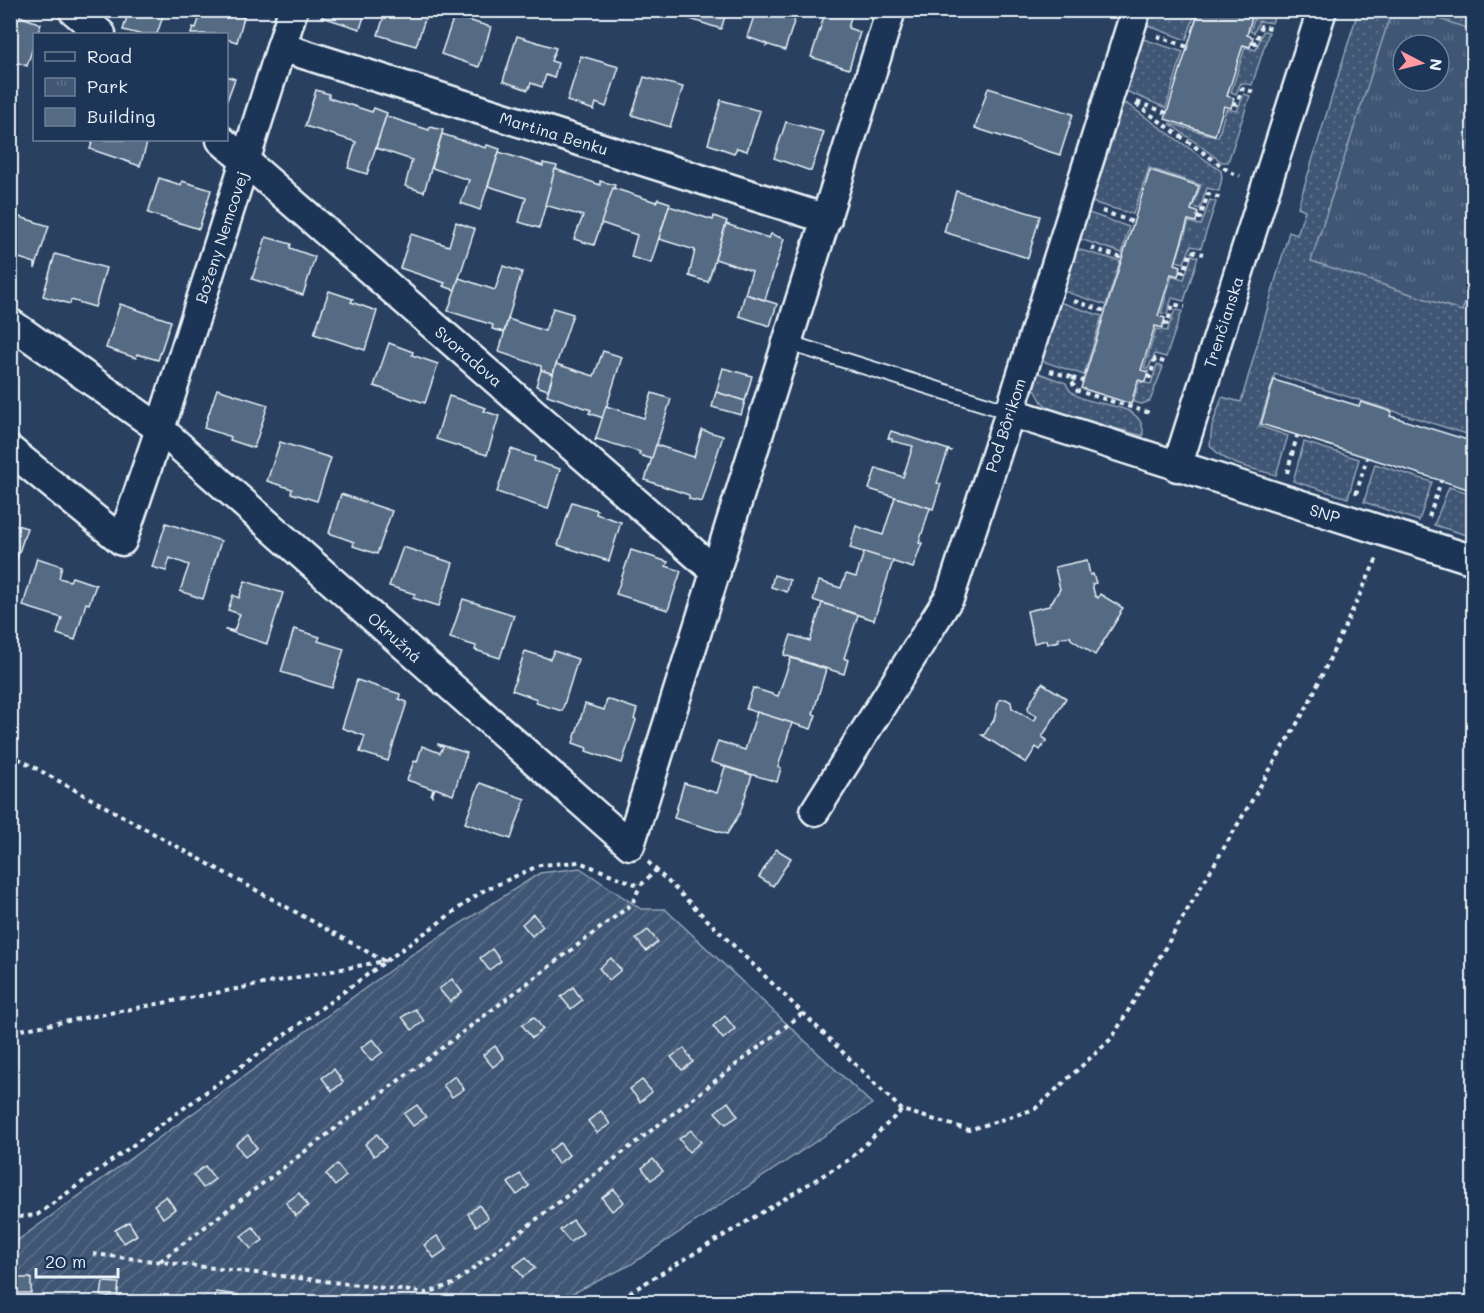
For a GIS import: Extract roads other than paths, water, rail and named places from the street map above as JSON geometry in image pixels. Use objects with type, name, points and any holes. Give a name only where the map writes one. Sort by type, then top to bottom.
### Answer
[{"type":"street","points":[[73,10],[99,33]]},
{"type":"street","name":"Boženy Nemcovej","points":[[160,429],[293,10]]},
{"type":"street","points":[[716,572],[891,10]]},
{"type":"street","name":"Pod Bôrikom","points":[[815,811],[950,596],[1136,10]]},
{"type":"street","name":"Trenčianska","points":[[1177,467],[1322,10]]},
{"type":"street","name":"Martina Benku","points":[[281,47],[827,219]]},
{"type":"street","name":"Svoradova","points":[[222,141],[716,572]]},
{"type":"street","name":"Okružná","points":[[10,323],[160,429],[630,845],[716,572]]},
{"type":"street","points":[[1010,412],[1177,467]]},
{"type":"street","points":[[10,450],[122,541],[160,429]]},
{"type":"street","name":"SNP","points":[[1177,467],[1473,560]]},
{"type":"lane","points":[[789,343],[1010,412]]}]
